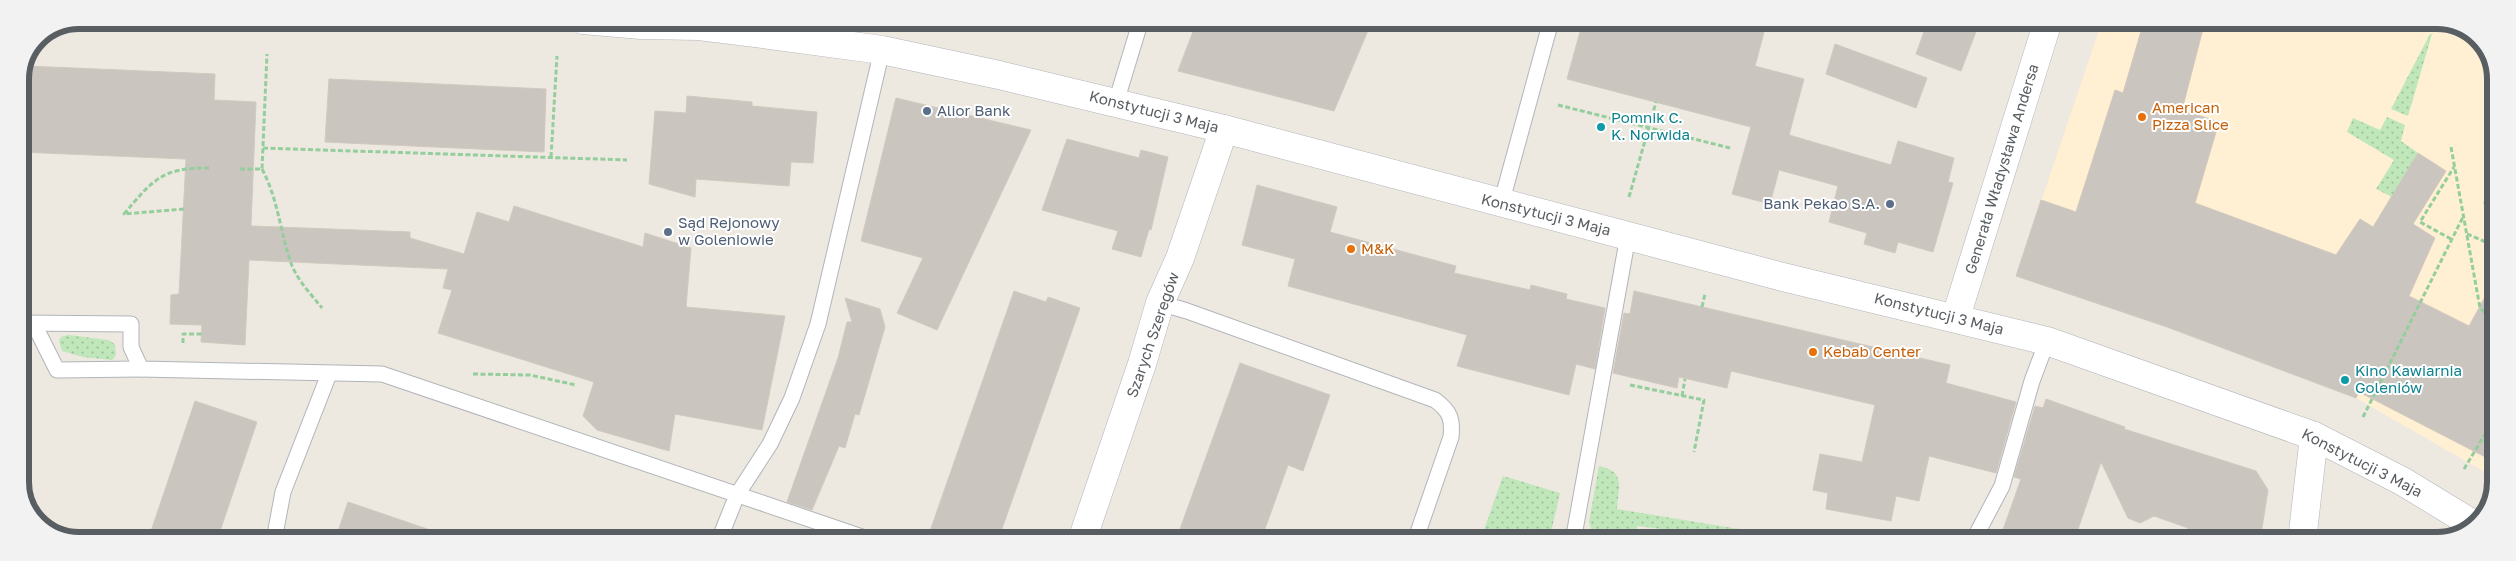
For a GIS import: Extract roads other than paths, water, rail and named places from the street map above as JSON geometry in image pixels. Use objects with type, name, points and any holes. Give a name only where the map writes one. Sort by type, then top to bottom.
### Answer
[{"type":"street","name":"Konstytucji 3 Maja","points":[[740,29],[882,50],[1116,102],[1779,276],[1956,317],[2047,341],[2314,436],[2402,481],[2469,521]]},
{"type":"street","name":"Generała Władysława Andersa","points":[[1956,317],[2046,29]]},
{"type":"street","name":"Szarych Szeregów","points":[[1085,532],[1142,364],[1160,303],[1180,258],[1224,129]]},
{"type":"street","points":[[2303,532],[2314,436]]},
{"type":"lane","points":[[1116,102],[1138,29]]},
{"type":"lane","points":[[1501,204],[1549,29]]},
{"type":"lane","points":[[721,532],[737,495],[770,444],[792,398],[818,324],[882,50]]},
{"type":"lane","points":[[1575,532],[1628,236]]},
{"type":"lane","points":[[1160,303],[1435,400],[1446,408],[1452,420],[1451,437],[1418,532]]},
{"type":"lane","points":[[29,323],[131,324],[131,347],[141,369]]},
{"type":"lane","points":[[29,326],[57,370],[141,369],[382,374],[847,532]]},
{"type":"lane","points":[[1978,532],[2002,486],[2032,381],[2047,341]]},
{"type":"lane","points":[[276,532],[283,492],[329,374]]},
{"type":"place","name":"Alior Bank","points":[[927,111]]},
{"type":"place","name":"American Pizza Slice","points":[[2142,117]]},
{"type":"place","name":"Pomnik C. K. Norwida","points":[[1601,127]]},
{"type":"place","name":"Bank Pekao S.A.","points":[[1890,204]]},
{"type":"place","name":"Sąd Rejonowy w Goleniowie","points":[[668,232]]},
{"type":"place","name":"M&K","points":[[1351,249]]},
{"type":"place","name":"Kebab Center","points":[[1813,352]]},
{"type":"place","name":"Kino Kawiarnia Goleniów","points":[[2345,380]]}]
